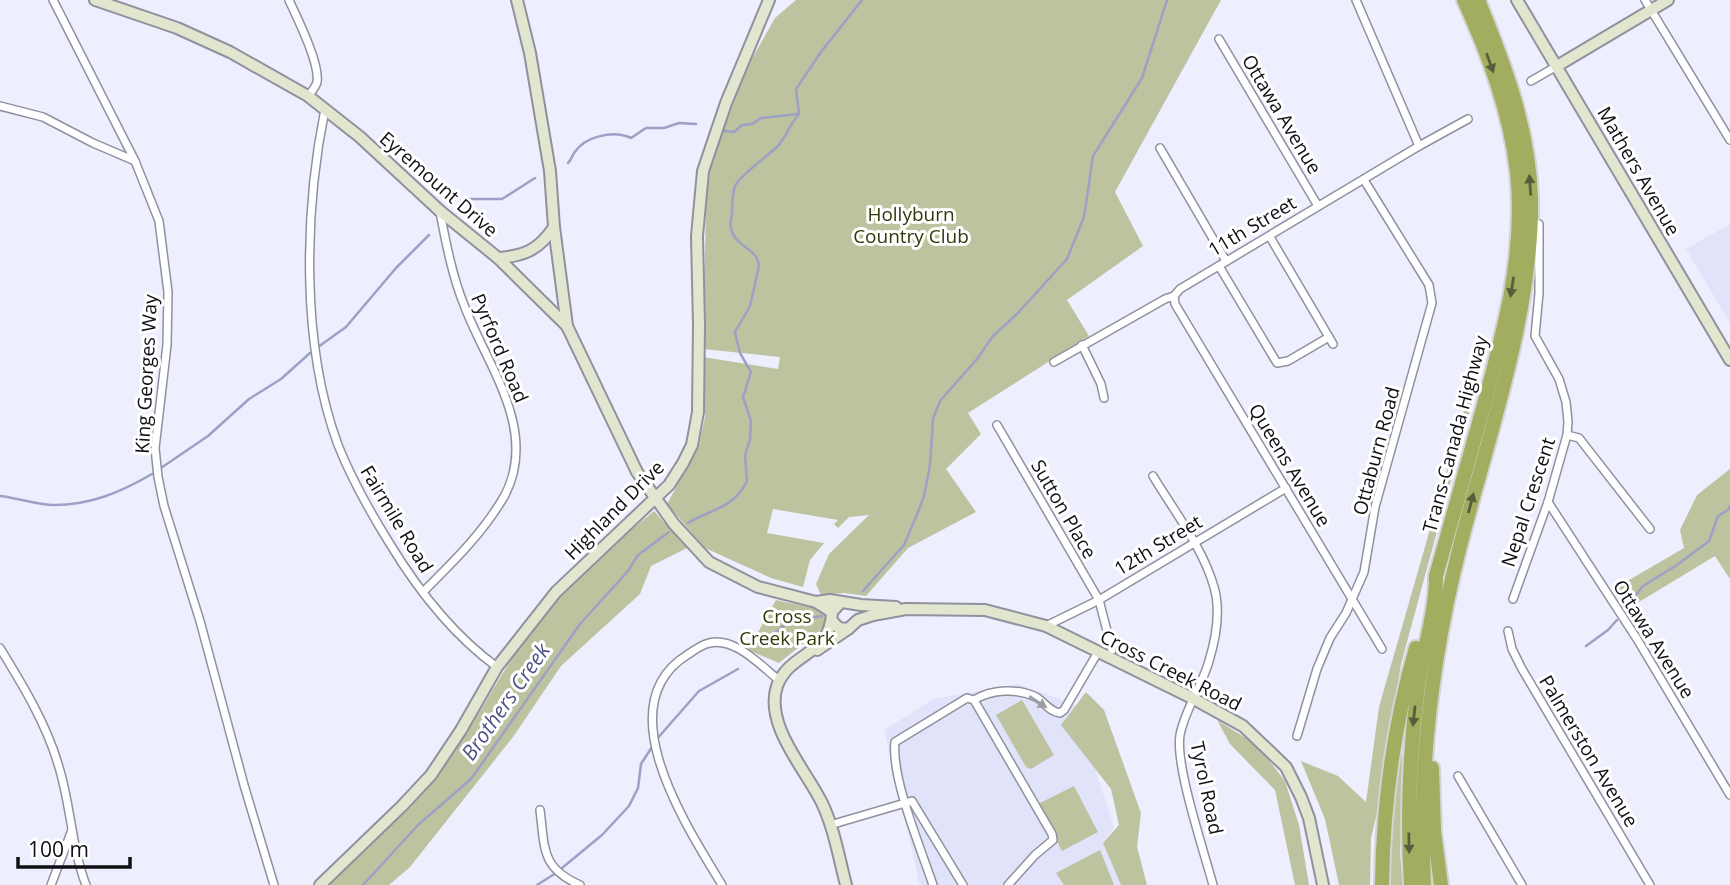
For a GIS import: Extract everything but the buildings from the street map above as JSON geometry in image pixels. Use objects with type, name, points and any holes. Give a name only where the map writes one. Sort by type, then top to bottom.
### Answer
[{"type":"highway","name":"Trans-Canada Highway","points":[[1411,885],[1409,820],[1412,745],[1418,687],[1436,592],[1436,576],[1501,340],[1512,287],[1517,243],[1517,174],[1509,127],[1491,65],[1464,0]]},
{"type":"highway","name":"Trans-Canada Highway","points":[[1424,885],[1421,801],[1427,716],[1440,632],[1521,310],[1531,221],[1529,172],[1516,102],[1503,61],[1478,0]]},
{"type":"highway","points":[[1441,885],[1432,803],[1434,717],[1459,549]]},
{"type":"highway","points":[[1381,881],[1388,796],[1400,715],[1436,576]]},
{"type":"street","name":"King Georges Way","points":[[53,0],[135,161],[159,221],[168,292],[167,345],[155,448],[158,477],[164,506],[200,621],[274,885]]},
{"type":"street","name":"Eyremount Drive","points":[[95,0],[125,4],[230,52],[308,96],[360,137],[440,211],[498,258],[516,257],[532,251],[554,228]]},
{"type":"street","points":[[289,0],[311,52],[316,72],[317,82],[308,96]]},
{"type":"street","points":[[517,0],[530,53],[551,171],[554,228],[567,326],[631,461],[654,499],[709,562],[758,587],[816,602],[830,600],[854,604],[859,611],[858,620],[829,644],[805,655]]},
{"type":"street","name":"Highland Drive","points":[[320,885],[431,775],[461,730],[497,667],[556,592],[669,485],[692,445],[698,412],[697,236],[703,172],[726,103],[769,0]]},
{"type":"street","points":[[1356,0],[1419,146]]},
{"type":"street","name":"Mathers Avenue","points":[[1517,0],[1730,360]]},
{"type":"street","points":[[1531,81],[1648,5],[1668,0]]},
{"type":"street","points":[[1648,5],[1730,140]]},
{"type":"street","name":"Ottawa Avenue","points":[[1219,39],[1318,206]]},
{"type":"street","points":[[0,106],[43,117],[135,161]]},
{"type":"street","name":"Fairmile Road","points":[[325,109],[316,173],[310,302],[321,382],[338,443],[355,486],[401,563],[448,622],[482,657],[497,667]]},
{"type":"street","name":"11th Street","points":[[1054,362],[1174,296],[1177,291],[1318,206],[1468,119]]},
{"type":"street","points":[[1160,148],[1277,363],[1288,361],[1331,340],[1270,237]]},
{"type":"street","name":"Ottaburn Road","points":[[1297,736],[1317,669],[1364,572],[1375,507],[1432,303],[1429,285],[1364,180]]},
{"type":"street","name":"Pyrford Road","points":[[423,592],[484,527],[506,492],[517,453],[514,424],[492,365],[464,307],[453,272],[440,211]]},
{"type":"street","name":"Nepal Crescent","points":[[1513,599],[1548,502],[1567,435],[1566,402],[1559,379],[1535,336],[1539,292],[1539,223]]},
{"type":"street","points":[[498,258],[567,326]]},
{"type":"street","name":"Queens Avenue","points":[[1174,296],[1175,304],[1382,649]]},
{"type":"street","points":[[1082,345],[1101,384],[1104,398]]},
{"type":"street","name":"Sutton Place","points":[[997,425],[1099,600],[1112,650]]},
{"type":"street","points":[[1567,435],[1579,438],[1650,529]]},
{"type":"street","name":"Tyrol Road","points":[[1153,476],[1193,541],[1215,588],[1218,617],[1214,647],[1180,736],[1180,754],[1213,885]]},
{"type":"street","name":"12th Street","points":[[1046,626],[1099,600],[1193,541],[1286,488]]},
{"type":"street","name":"Ottawa Avenue","points":[[1548,502],[1637,639],[1730,795]]},
{"type":"street","points":[[816,602],[832,616],[839,628],[848,629]]},
{"type":"street","points":[[841,602],[832,616],[829,632],[794,663],[780,681],[775,697],[780,729],[822,804],[846,885]]},
{"type":"street","name":"Cross Creek Road","points":[[854,604],[906,609],[985,610],[1046,626],[1243,726],[1286,767],[1309,818],[1323,885]]},
{"type":"street","name":"Cross Creek Road","points":[[858,620],[906,609]]},
{"type":"street","name":"Palmerston Avenue","points":[[1508,631],[1512,649],[1522,669],[1650,885]]},
{"type":"street","points":[[722,885],[688,825],[663,772],[652,723],[653,704],[664,675],[684,657],[708,643],[729,644],[754,659],[780,681]]},
{"type":"street","points":[[0,648],[22,684],[46,732],[58,764],[78,862],[86,885]]},
{"type":"street","points":[[933,885],[905,802],[894,752],[895,742],[967,698],[975,700],[991,692],[1016,693],[1037,698],[1047,708],[1059,713],[1064,710],[1098,652]]},
{"type":"street","points":[[975,700],[1052,834],[1053,840],[1035,855],[1009,885]]},
{"type":"street","points":[[1458,776],[1522,885]]},
{"type":"street","points":[[830,825],[905,802],[914,803],[963,885]]},
{"type":"street","points":[[540,810],[548,862],[561,876],[580,885]]},
{"type":"street","points":[[51,885],[72,829]]},
{"type":"shaded area","points":[[1730,224],[1730,323],[1686,249]]},
{"type":"shaded area","points":[[1018,684],[1074,704],[1114,827],[1103,843],[1121,885],[920,885],[884,730],[934,699]]},
{"type":"green space","name":"Hollyburn Country Club","points":[[796,0],[1221,0],[1115,192],[1143,246],[1067,300],[1089,336],[968,413],[981,434],[946,469],[976,512],[908,548],[866,596],[844,593],[821,595],[816,584],[829,554],[869,515],[849,517],[838,528],[834,524],[838,520],[773,509],[767,533],[824,543],[810,560],[803,587],[771,578],[705,548],[667,504],[699,445],[705,417],[703,357],[778,369],[780,357],[703,349],[706,203],[711,154],[749,64],[775,18]]},
{"type":"green space","points":[[1480,355],[1485,355],[1401,664],[1371,838],[1370,885],[1339,885],[1325,819],[1301,761],[1338,776],[1366,802],[1379,707]]},
{"type":"green space","points":[[1730,469],[1730,579],[1715,556],[1629,608],[1617,587],[1684,548],[1680,530],[1697,495]]},
{"type":"green space","points":[[654,511],[687,548],[651,566],[640,594],[561,666],[513,737],[410,867],[389,885],[327,885],[401,814],[442,768],[515,654],[554,603],[603,555]]},
{"type":"green space","name":"Cross Creek Park","points":[[776,600],[826,611],[828,624],[779,663],[748,650]]},
{"type":"green space","points":[[1086,692],[1104,710],[1141,813],[1137,847],[1147,885],[1121,885],[1103,843],[1119,825],[1111,789],[1061,725]]},
{"type":"green space","points":[[1022,700],[1054,755],[1031,769],[1026,767],[996,715]]},
{"type":"green space","points":[[1217,720],[1257,745],[1285,781],[1299,825],[1309,885],[1295,885],[1275,790],[1230,744]]},
{"type":"green space","points":[[1397,756],[1403,756],[1400,854],[1403,885],[1389,885],[1388,838]]},
{"type":"green space","points":[[1074,786],[1098,832],[1062,851],[1038,804]]},
{"type":"green space","points":[[1100,850],[1114,885],[1064,885],[1056,873]]},
{"type":"waterway","name":"Brothers Creek","points":[[688,523],[728,503],[747,481],[745,455],[750,440],[751,421],[743,397],[751,372],[740,353],[735,332],[750,306],[759,266],[755,255],[736,239],[732,231],[735,186],[781,142],[799,114],[796,89],[862,0]]},
{"type":"waterway","points":[[863,591],[904,545],[918,512],[930,465],[933,419],[940,401],[977,359],[993,336],[1067,259],[1084,217],[1093,156],[1142,78],[1167,0]]},
{"type":"waterway","points":[[723,131],[734,132],[742,125],[752,124],[761,118],[798,114]]},
{"type":"waterway","points":[[568,163],[579,147],[600,136],[631,138],[646,128],[664,128],[679,123],[696,124]]},
{"type":"waterway","points":[[461,201],[502,199],[535,178]]},
{"type":"waterway","points":[[318,347],[346,327],[396,268],[429,235]]},
{"type":"waterway","points":[[158,470],[208,436],[249,399],[281,379],[310,353]]},
{"type":"waterway","points":[[0,496],[48,505],[81,503],[117,492],[152,474]]},
{"type":"waterway","points":[[1631,601],[1643,586],[1709,541],[1718,516],[1730,506]]},
{"type":"waterway","name":"Brothers Creek","points":[[363,885],[418,825],[471,779],[580,624],[628,571],[638,555],[669,532]]},
{"type":"waterway","points":[[764,643],[788,622],[822,616]]},
{"type":"waterway","points":[[1586,646],[1617,620]]},
{"type":"waterway","points":[[656,740],[699,691],[738,669]]},
{"type":"waterway","points":[[562,868],[602,835],[629,806],[638,788],[641,764],[652,747]]},
{"type":"waterway","points":[[537,885],[556,873]]}]
